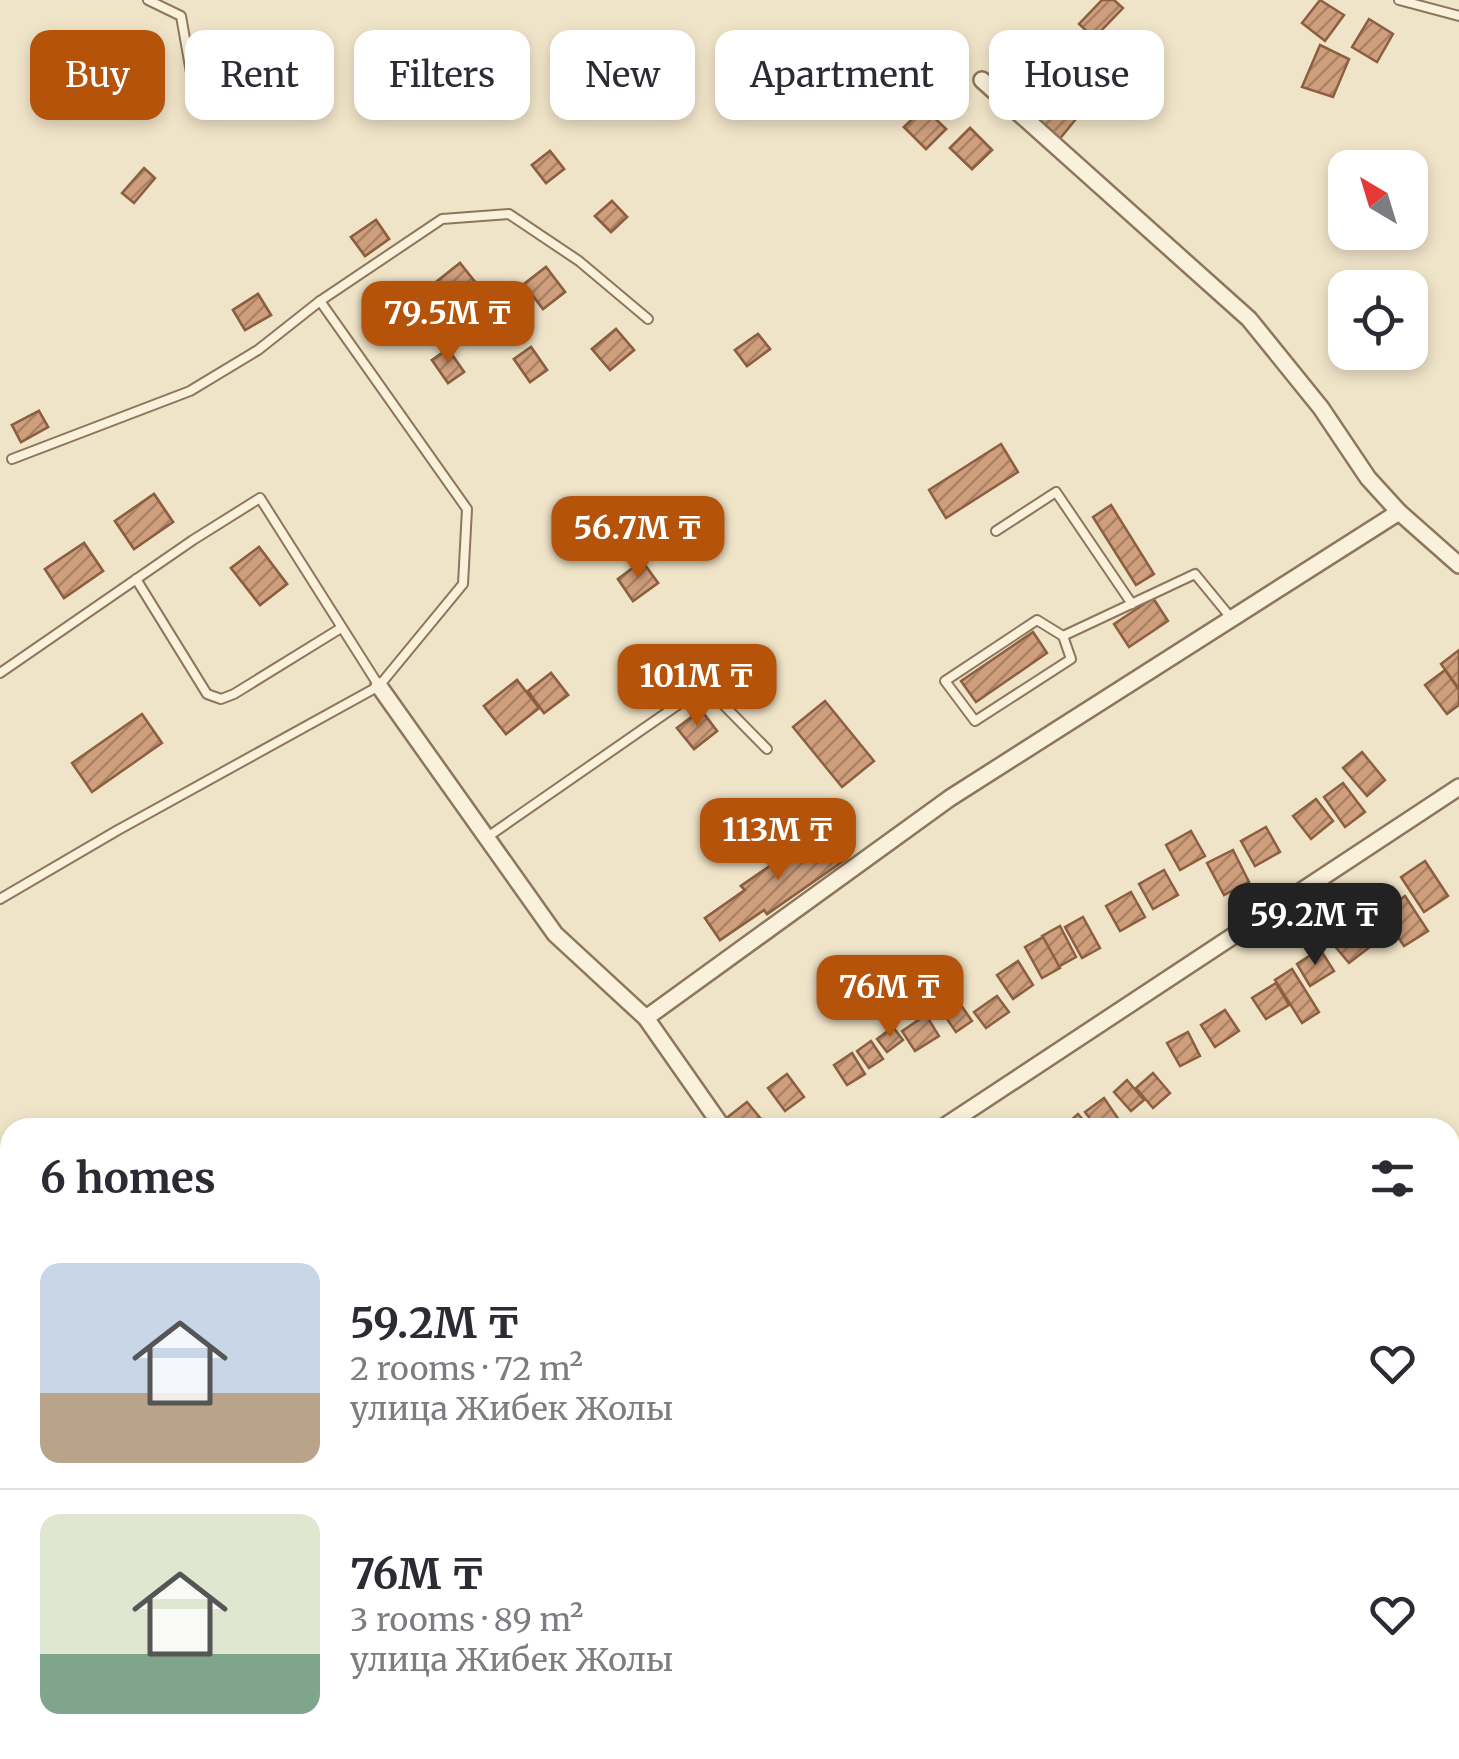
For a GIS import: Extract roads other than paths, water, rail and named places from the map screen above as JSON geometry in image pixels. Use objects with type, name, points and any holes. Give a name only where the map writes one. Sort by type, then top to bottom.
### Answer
[{"type":"street","points":[[982,80],[1249,319],[1321,408],[1368,478],[1399,512],[1459,565]]},
{"type":"street","points":[[646,1018],[950,798],[1399,512]]},
{"type":"street","points":[[378,686],[556,934],[646,1018],[715,1118]]},
{"type":"street","points":[[957,1118],[1459,787]]},
{"type":"lane","points":[[148,0],[180,16],[185,42]]},
{"type":"lane","points":[[1399,0],[1459,16]]},
{"type":"lane","points":[[12,459],[190,391],[258,350],[320,302],[442,219],[509,214],[579,260],[648,319]]},
{"type":"lane","points":[[0,900],[378,686],[463,584],[467,509],[320,302]]},
{"type":"lane","points":[[996,531],[1056,492],[1132,604]]},
{"type":"lane","points":[[0,674],[260,498],[378,686]]},
{"type":"lane","points":[[1063,636],[1196,574],[1232,618]]},
{"type":"lane","points":[[136,580],[207,694],[222,699],[342,628]]},
{"type":"lane","points":[[1037,620],[1063,636],[1071,660],[976,721],[945,681],[1037,620]]},
{"type":"lane","points":[[486,838],[706,686],[767,749]]}]
